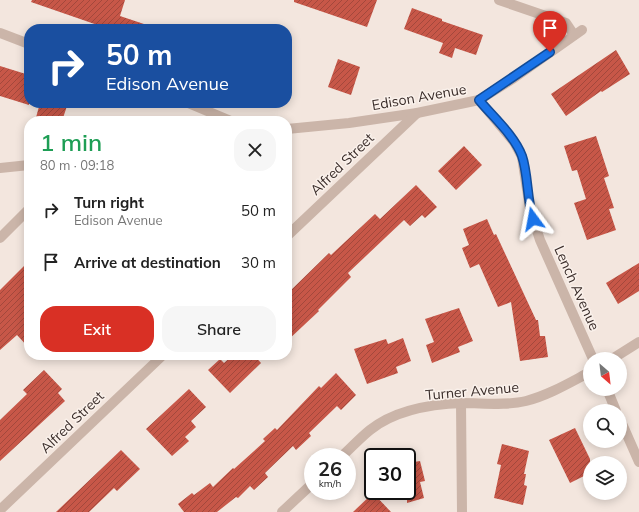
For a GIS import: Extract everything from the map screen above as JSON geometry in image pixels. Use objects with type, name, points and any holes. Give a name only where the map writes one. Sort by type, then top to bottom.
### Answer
[{"type":"street","name":"Edison Avenue","points":[[292,128],[417,113],[479,100],[514,78],[578,32],[566,24],[499,0]]},
{"type":"street","points":[[0,33],[24,42]]},
{"type":"street","name":"Lench Avenue","points":[[479,100],[514,142],[522,157],[530,209],[540,240],[590,352]]},
{"type":"street","points":[[200,108],[218,116]]},
{"type":"street","name":"Alfred Street","points":[[292,231],[417,113]]},
{"type":"street","points":[[0,168],[24,166]]},
{"type":"street","points":[[0,238],[24,214]]},
{"type":"street","points":[[623,352],[639,342]]},
{"type":"street","name":"Alfred Street","points":[[0,510],[158,360]]},
{"type":"street","name":"Turner Avenue","points":[[351,448],[371,429],[396,415],[411,410],[461,403],[504,404],[526,401],[550,393],[583,376]]},
{"type":"street","points":[[461,403],[462,512]]},
{"type":"street","points":[[627,435],[639,462]]},
{"type":"street","points":[[282,512],[304,491]]},
{"type":"building","points":[[32,0],[125,0],[120,16],[144,24],[95,24],[31,2]]},
{"type":"building","points":[[294,0],[377,0],[367,27],[294,2]]},
{"type":"building","points":[[412,8],[442,19],[442,21],[483,35],[476,55],[455,48],[452,58],[439,53],[443,43],[404,29]]},
{"type":"building","points":[[616,50],[630,74],[602,92],[601,91],[566,116],[551,94]]},
{"type":"building","points":[[338,59],[360,67],[351,95],[328,87]]},
{"type":"building","points":[[0,66],[24,73],[24,103],[0,96]]},
{"type":"building","points":[[39,108],[66,108],[64,116],[36,116]]},
{"type":"building","points":[[596,136],[609,176],[604,178],[614,208],[609,209],[616,230],[587,240],[574,203],[586,199],[577,170],[572,171],[564,146]]},
{"type":"building","points":[[464,146],[482,165],[456,190],[438,171]]},
{"type":"building","points":[[416,185],[437,207],[425,218],[422,215],[410,226],[404,220],[348,273],[351,277],[318,310],[319,311],[292,336],[292,289],[329,253],[331,255],[375,214],[380,219]]},
{"type":"building","points":[[487,219],[494,235],[496,234],[536,320],[538,320],[540,336],[545,336],[548,357],[520,361],[511,302],[498,307],[479,264],[470,268],[462,248],[469,245],[463,229]]},
{"type":"building","points":[[639,263],[639,291],[618,304],[606,283]]},
{"type":"building","points":[[24,266],[24,343],[17,335],[0,350],[0,290]]},
{"type":"building","points":[[459,308],[473,341],[458,347],[460,352],[432,363],[426,345],[434,342],[425,319]]},
{"type":"building","points":[[403,338],[411,361],[396,367],[398,373],[367,384],[354,349],[386,339],[388,344]]},
{"type":"building","points":[[219,360],[224,363],[227,360],[258,360],[261,363],[230,393],[208,370]]},
{"type":"building","points":[[44,370],[62,389],[58,393],[65,401],[0,461],[0,420],[27,394],[23,390]]},
{"type":"building","points":[[336,373],[356,395],[341,410],[337,406],[309,433],[311,436],[296,450],[293,446],[265,473],[268,477],[254,490],[250,486],[238,498],[236,497],[217,512],[184,512],[178,504],[192,493],[194,495],[210,483],[213,487],[265,441],[263,439],[275,428],[277,430],[319,386],[321,388]]},
{"type":"building","points":[[189,389],[206,407],[191,421],[196,427],[185,437],[189,441],[172,456],[146,429]]},
{"type":"building","points":[[575,428],[583,445],[583,448],[585,448],[589,456],[583,456],[583,476],[570,483],[549,440]]},
{"type":"building","points":[[502,444],[529,451],[524,474],[526,474],[524,485],[527,486],[523,505],[494,498],[501,465],[497,464]]},
{"type":"building","points":[[121,450],[140,469],[117,491],[114,488],[89,512],[56,512]]},
{"type":"building","points":[[420,461],[425,481],[420,482],[424,498],[407,503],[407,500],[416,500],[416,462]]},
{"type":"building","points":[[366,500],[380,500],[391,512],[353,512]]},
{"type":"route","points":[[533,219],[530,209],[522,157],[514,142],[479,100],[514,78],[550,52]]}]
